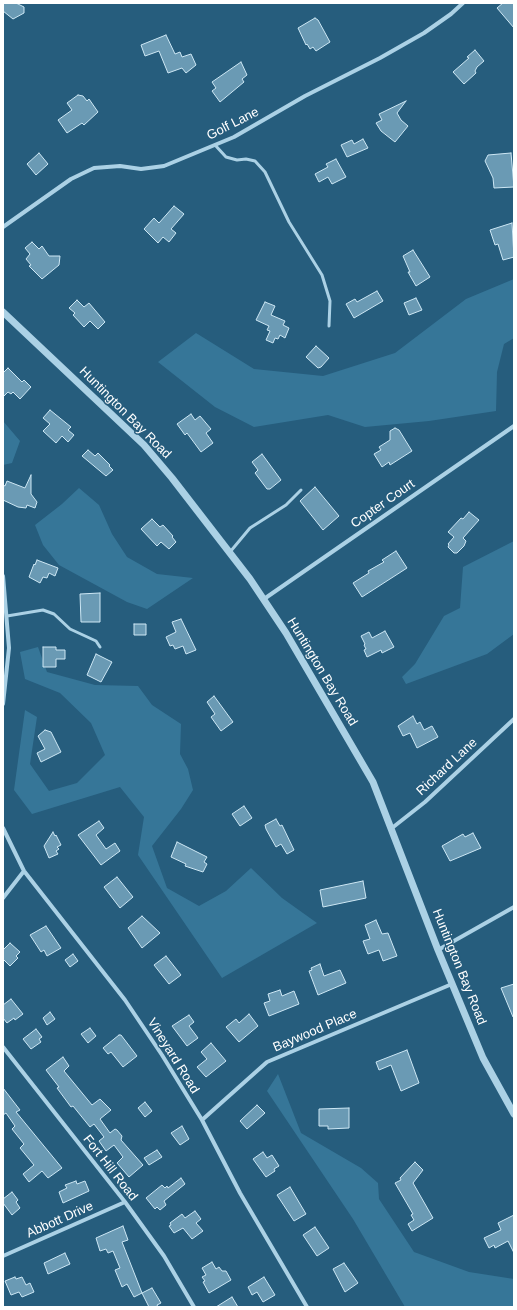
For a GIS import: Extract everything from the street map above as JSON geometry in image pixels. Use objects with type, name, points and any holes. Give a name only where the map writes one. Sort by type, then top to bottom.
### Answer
[{"type":"street","name":"Golf Lane","points":[[3,227],[71,179],[94,168],[120,166],[141,169],[164,166],[234,137],[305,96],[380,58],[429,29],[451,14],[463,3]]},
{"type":"street","name":"Huntington Bay Road","points":[[3,312],[144,445],[172,478],[264,599],[329,704],[373,782],[438,950],[483,1058],[514,1114]]},
{"type":"street","name":"Copter Court","points":[[264,599],[514,426]]},
{"type":"street","points":[[3,576],[9,648],[3,704]]},
{"type":"street","name":"Richard Lane","points":[[392,828],[425,802],[514,719]]},
{"type":"street","name":"Vineyard Road","points":[[3,828],[24,871],[125,1000],[202,1120],[247,1206],[307,1307]]},
{"type":"street","points":[[3,898],[24,871]]},
{"type":"street","points":[[438,950],[514,907]]},
{"type":"street","name":"Baywood Place","points":[[202,1120],[267,1062],[452,984]]},
{"type":"street","name":"Fort Hill Road","points":[[3,1047],[125,1202],[164,1256],[194,1307]]},
{"type":"street","name":"Abbott Drive","points":[[3,1256],[125,1202]]},
{"type":"lane","points":[[215,145],[226,157],[237,160],[246,159],[255,161],[265,172],[289,222],[322,275],[330,301],[328,326]]},
{"type":"lane","points":[[229,554],[250,528],[286,505],[301,490]]},
{"type":"lane","points":[[7,616],[44,610],[54,614],[70,629],[96,641],[100,647]]},
{"type":"shaded area","points":[[514,279],[514,338],[504,344],[497,372],[496,411],[429,421],[365,427],[328,415],[254,427],[215,407],[158,362],[196,333],[254,369],[323,376],[395,353],[466,299]]},
{"type":"shaded area","points":[[3,421],[20,441],[12,463],[3,465]]},
{"type":"shaded area","points":[[79,488],[99,505],[112,534],[127,557],[157,574],[193,578],[147,609],[127,602],[59,565],[43,545],[35,525],[62,504]]},
{"type":"shaded area","points":[[514,541],[514,634],[487,654],[406,684],[402,677],[415,664],[444,616],[460,608],[463,567]]},
{"type":"shaded area","points":[[38,647],[47,672],[95,685],[138,686],[152,705],[181,724],[180,754],[188,769],[193,790],[181,809],[152,846],[167,888],[199,906],[226,891],[251,868],[282,898],[317,923],[222,978],[138,855],[144,817],[120,787],[32,814],[14,790],[25,710],[37,717],[30,764],[49,791],[77,783],[105,755],[91,723],[60,693],[25,679],[20,652]]},
{"type":"shaded area","points":[[278,1074],[301,1133],[361,1168],[378,1183],[379,1199],[414,1252],[469,1272],[514,1279],[514,1307],[405,1307],[353,1219],[267,1091]]},
{"type":"building","points":[[3,3],[16,3],[24,7],[24,13],[13,19],[3,11]]},
{"type":"building","points":[[503,3],[514,3],[514,28],[497,8]]},
{"type":"building","points":[[315,18],[318,20],[330,42],[316,51],[313,47],[310,49],[307,44],[306,45],[298,28]]},
{"type":"building","points":[[166,35],[175,54],[180,52],[182,57],[191,54],[196,65],[186,73],[182,68],[168,73],[159,51],[145,56],[141,45]]},
{"type":"building","points":[[475,50],[484,61],[477,67],[475,71],[476,73],[464,84],[453,72],[469,58],[467,57]]},
{"type":"building","points":[[241,62],[247,75],[242,79],[244,82],[220,102],[212,91],[216,88],[212,82]]},
{"type":"building","points":[[78,95],[83,96],[87,101],[89,99],[98,112],[84,125],[82,123],[67,133],[58,120],[72,110],[67,103]]},
{"type":"building","points":[[406,101],[397,113],[401,120],[408,126],[395,142],[381,131],[376,123],[382,120],[379,114]]},
{"type":"building","points":[[363,139],[368,148],[347,157],[341,145],[352,140],[354,144]]},
{"type":"building","points":[[39,153],[48,164],[36,175],[27,164]]},
{"type":"building","points":[[511,153],[514,187],[494,188],[493,178],[485,161],[488,155]]},
{"type":"building","points":[[336,159],[346,177],[332,184],[328,177],[319,182],[315,174],[328,167],[326,164]]},
{"type":"building","points":[[174,206],[184,214],[171,229],[176,233],[169,242],[163,237],[158,243],[144,229],[154,218],[159,223]]},
{"type":"building","points":[[512,223],[514,257],[503,260],[498,244],[495,245],[490,230]]},
{"type":"building","points":[[32,242],[39,249],[42,246],[49,256],[60,256],[59,265],[42,279],[29,266],[31,265],[26,259],[30,254],[25,248]]},
{"type":"building","points":[[413,250],[430,277],[416,286],[408,272],[410,272],[403,256]]},
{"type":"building","points":[[377,291],[383,301],[354,318],[346,304],[355,299],[357,302]]},
{"type":"building","points":[[416,298],[422,310],[409,315],[404,303]]},
{"type":"building","points":[[77,300],[84,307],[89,303],[105,322],[98,329],[90,321],[84,327],[73,315],[75,313],[69,308]]},
{"type":"building","points":[[265,302],[275,306],[271,315],[285,321],[283,325],[289,328],[285,338],[280,335],[278,339],[275,338],[273,343],[266,340],[270,331],[267,330],[269,326],[256,320]]},
{"type":"building","points":[[316,346],[329,358],[321,367],[318,368],[306,357]]},
{"type":"building","points":[[8,368],[22,382],[24,380],[31,387],[20,399],[13,392],[11,394],[8,392],[3,397],[3,373]]},
{"type":"building","points":[[50,410],[71,427],[68,430],[74,435],[68,442],[62,436],[56,443],[43,431],[50,424],[43,418]]},
{"type":"building","points":[[191,414],[195,420],[200,416],[211,429],[206,433],[213,443],[201,452],[187,433],[185,435],[177,424]]},
{"type":"building","points":[[395,428],[399,430],[412,451],[390,465],[389,462],[382,467],[374,454],[381,450],[379,447],[390,440],[390,431]]},
{"type":"building","points":[[88,450],[95,456],[98,453],[113,470],[106,476],[82,456]]},
{"type":"building","points":[[262,454],[281,480],[270,489],[267,489],[255,473],[258,470],[252,462]]},
{"type":"building","points":[[31,475],[31,494],[37,502],[35,508],[27,505],[26,508],[18,507],[3,500],[3,485],[5,486],[7,481],[25,488]]},
{"type":"building","points":[[315,487],[339,516],[323,530],[300,501]]},
{"type":"building","points":[[469,512],[479,520],[463,538],[466,541],[464,546],[457,553],[454,553],[448,547],[448,544],[454,537],[448,532]]},
{"type":"building","points":[[152,519],[160,527],[163,525],[173,536],[172,537],[176,542],[169,549],[161,542],[157,546],[141,529]]},
{"type":"building","points":[[396,551],[407,568],[362,597],[353,583],[369,573],[368,571],[384,562],[382,560]]},
{"type":"building","points":[[37,560],[58,568],[55,576],[49,573],[47,578],[43,577],[40,583],[29,577]]},
{"type":"building","points":[[100,593],[100,622],[81,622],[80,594]]},
{"type":"building","points":[[181,619],[196,650],[186,654],[183,646],[175,649],[173,645],[170,646],[166,637],[176,632],[172,622]]},
{"type":"building","points":[[134,624],[146,624],[146,635],[134,635]]},
{"type":"building","points":[[385,631],[394,647],[382,653],[381,650],[367,657],[364,650],[366,649],[365,644],[361,636],[369,632],[372,638]]},
{"type":"building","points":[[43,647],[56,647],[56,650],[65,650],[65,659],[56,659],[56,667],[43,667]]},
{"type":"building","points":[[96,654],[112,662],[101,682],[87,675]]},
{"type":"building","points":[[214,696],[233,722],[221,731],[211,717],[215,714],[207,702]]},
{"type":"building","points":[[413,716],[417,724],[420,722],[424,730],[432,726],[438,737],[417,748],[410,733],[403,736],[398,726]]},
{"type":"building","points":[[45,730],[51,732],[61,752],[41,762],[37,753],[45,749],[38,736]]},
{"type":"building","points":[[244,806],[252,818],[240,826],[232,814]]},
{"type":"building","points":[[276,819],[280,826],[282,825],[294,850],[287,854],[281,844],[276,847],[266,829],[265,825]]},
{"type":"building","points":[[99,821],[104,828],[96,835],[106,849],[115,843],[120,851],[101,865],[78,835]]},
{"type":"building","points":[[53,832],[61,845],[57,847],[59,849],[56,851],[58,854],[49,858],[44,846]]},
{"type":"building","points":[[473,833],[481,848],[450,861],[442,846],[463,834],[465,837]]},
{"type":"building","points":[[177,842],[207,857],[204,862],[207,864],[203,872],[185,866],[186,864],[171,857]]},
{"type":"building","points":[[117,877],[133,897],[120,908],[104,887]]},
{"type":"building","points":[[363,881],[366,898],[323,907],[320,890]]},
{"type":"building","points":[[142,916],[160,933],[142,948],[128,928]]},
{"type":"building","points":[[376,920],[382,934],[388,933],[397,956],[383,961],[379,950],[368,954],[363,941],[370,939],[365,925]]},
{"type":"building","points":[[46,926],[61,948],[47,956],[44,950],[41,952],[30,935]]},
{"type":"building","points":[[10,943],[20,952],[16,956],[18,958],[10,966],[3,959],[3,950]]},
{"type":"building","points":[[73,954],[78,961],[70,967],[65,960]]},
{"type":"building","points":[[166,956],[181,975],[169,984],[154,965]]},
{"type":"building","points":[[320,964],[324,976],[340,970],[346,983],[318,995],[309,971],[312,970],[311,968]]},
{"type":"building","points":[[514,984],[514,1017],[513,1017],[501,988]]},
{"type":"building","points":[[280,990],[282,996],[294,991],[299,1004],[269,1016],[264,1003],[270,1001],[268,994]]},
{"type":"building","points":[[11,999],[23,1014],[15,1020],[14,1018],[7,1023],[3,1018],[3,1005]]},
{"type":"building","points":[[50,1012],[55,1019],[47,1025],[43,1018]]},
{"type":"building","points":[[249,1014],[258,1026],[239,1042],[226,1027],[236,1019],[239,1023]]},
{"type":"building","points":[[189,1015],[194,1022],[189,1026],[198,1038],[187,1046],[172,1026]]},
{"type":"building","points":[[90,1028],[96,1036],[88,1043],[81,1034]]},
{"type":"building","points":[[36,1029],[42,1037],[39,1039],[41,1042],[31,1049],[23,1039]]},
{"type":"building","points":[[121,1035],[137,1056],[123,1067],[111,1052],[108,1054],[103,1048]]},
{"type":"building","points":[[211,1043],[226,1061],[206,1077],[197,1067],[207,1059],[201,1052]]},
{"type":"building","points":[[407,1050],[419,1083],[401,1091],[391,1065],[379,1070],[376,1062]]},
{"type":"building","points":[[63,1057],[69,1066],[64,1071],[92,1105],[100,1099],[111,1110],[100,1119],[110,1133],[115,1129],[117,1130],[122,1136],[121,1140],[143,1165],[129,1177],[117,1163],[123,1157],[114,1145],[106,1151],[99,1141],[104,1137],[94,1124],[90,1127],[73,1106],[71,1107],[57,1088],[59,1087],[46,1070]]},
{"type":"building","points":[[3,1088],[20,1110],[16,1112],[62,1168],[48,1178],[42,1171],[29,1182],[23,1174],[34,1165],[20,1148],[24,1144],[12,1129],[15,1126],[6,1113],[3,1115]]},
{"type":"building","points":[[145,1102],[152,1111],[145,1117],[138,1108]]},
{"type":"building","points":[[257,1105],[265,1113],[247,1129],[240,1121]]},
{"type":"building","points":[[349,1108],[349,1128],[328,1129],[328,1126],[319,1126],[319,1109]]},
{"type":"building","points":[[182,1126],[189,1139],[180,1145],[171,1133]]},
{"type":"building","points":[[157,1150],[162,1157],[149,1165],[144,1158]]},
{"type":"building","points":[[263,1152],[267,1158],[272,1155],[279,1166],[274,1169],[275,1171],[266,1177],[253,1159]]},
{"type":"building","points":[[415,1162],[423,1170],[413,1183],[433,1218],[412,1231],[408,1224],[414,1220],[411,1215],[413,1214],[395,1183],[401,1180],[400,1178]]},
{"type":"building","points":[[181,1178],[185,1184],[164,1201],[166,1205],[160,1210],[157,1207],[155,1209],[146,1198],[162,1185],[165,1188],[167,1186],[168,1188]]},
{"type":"building","points":[[76,1181],[77,1184],[85,1181],[89,1191],[63,1203],[59,1192],[67,1188],[65,1185]]},
{"type":"building","points":[[290,1187],[306,1214],[294,1221],[277,1195]]},
{"type":"building","points":[[12,1192],[18,1200],[16,1202],[20,1208],[12,1215],[3,1203],[3,1199]]},
{"type":"building","points":[[195,1211],[201,1219],[196,1223],[203,1231],[192,1239],[183,1228],[174,1233],[169,1226],[171,1225],[170,1223],[182,1214],[185,1218]]},
{"type":"building","points":[[514,1215],[514,1253],[508,1241],[495,1248],[494,1245],[489,1248],[484,1238],[501,1230],[498,1223]]},
{"type":"building","points":[[123,1226],[128,1240],[122,1242],[142,1293],[134,1297],[127,1284],[122,1287],[115,1270],[120,1268],[113,1251],[108,1253],[106,1249],[100,1251],[96,1238]]},
{"type":"building","points":[[315,1227],[329,1248],[317,1256],[303,1235]]},
{"type":"building","points":[[65,1253],[70,1264],[48,1274],[44,1263]]},
{"type":"building","points":[[212,1262],[216,1269],[219,1267],[222,1271],[226,1271],[231,1280],[209,1293],[203,1282],[205,1281],[202,1277],[206,1275],[202,1268]]},
{"type":"building","points":[[344,1263],[358,1283],[345,1292],[333,1269]]},
{"type":"building","points":[[15,1277],[16,1279],[22,1277],[26,1285],[30,1283],[34,1292],[22,1297],[19,1292],[11,1295],[5,1281]]},
{"type":"building","points":[[264,1277],[275,1295],[263,1302],[257,1292],[252,1295],[248,1287]]},
{"type":"building","points":[[152,1288],[161,1303],[157,1305],[158,1307],[149,1307],[142,1293]]},
{"type":"building","points":[[232,1297],[238,1307],[216,1307]]}]
